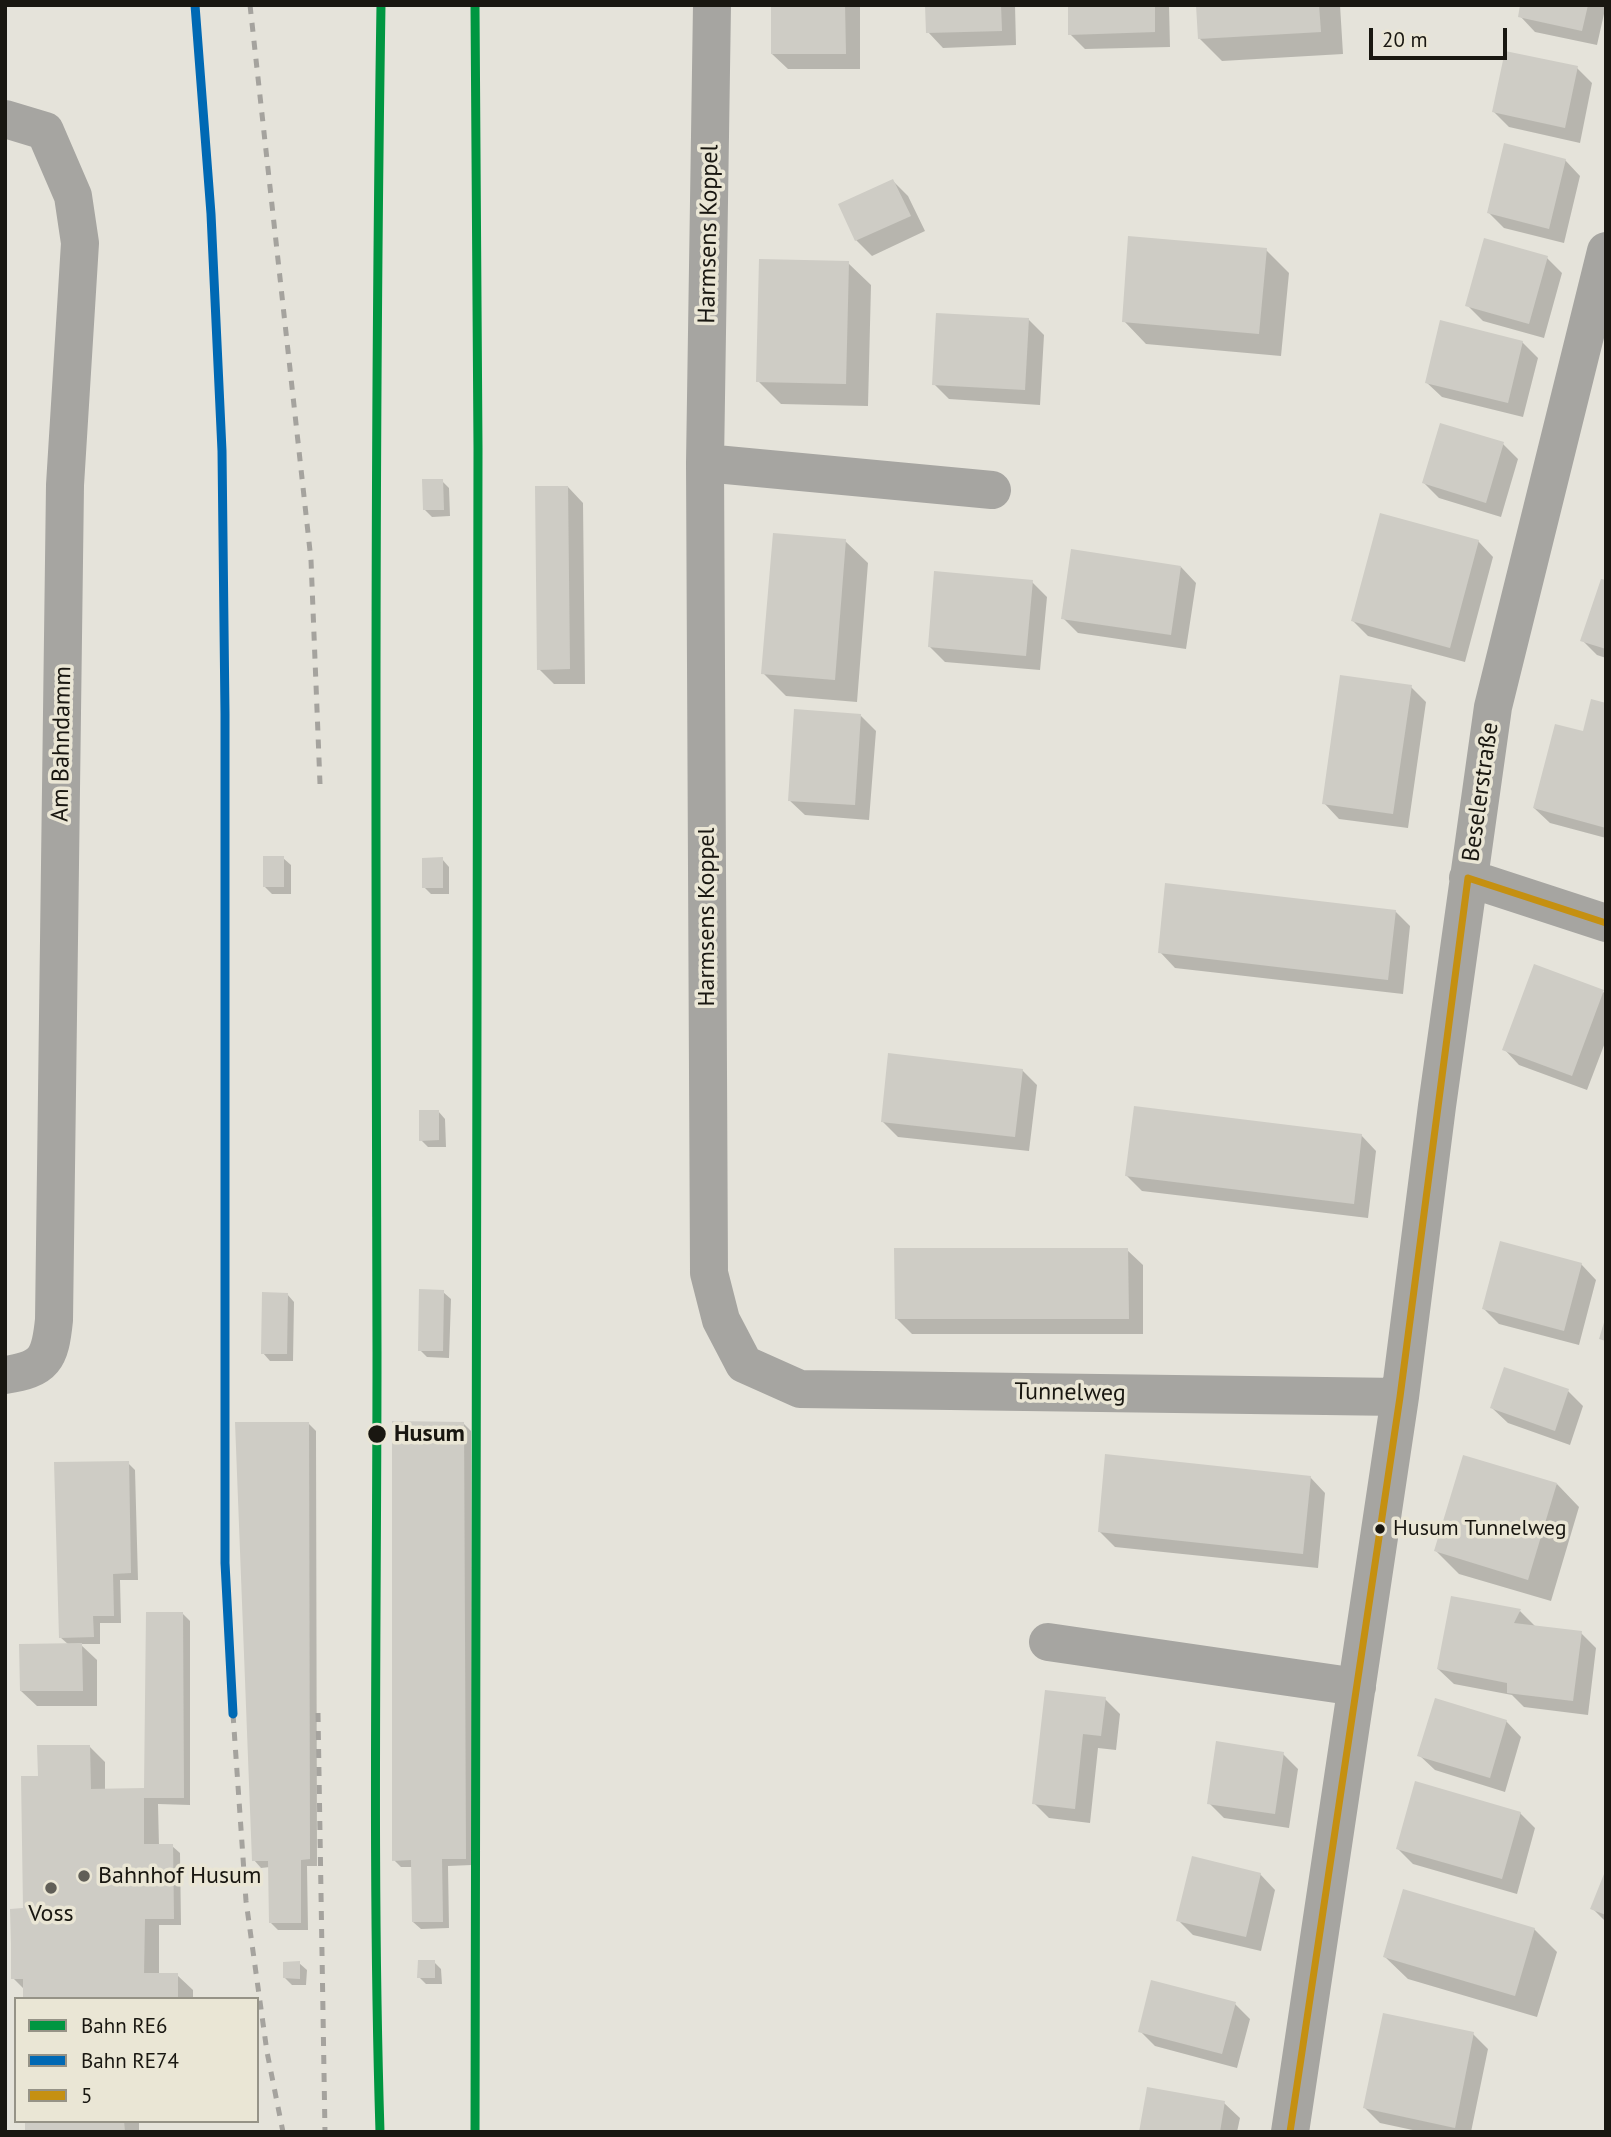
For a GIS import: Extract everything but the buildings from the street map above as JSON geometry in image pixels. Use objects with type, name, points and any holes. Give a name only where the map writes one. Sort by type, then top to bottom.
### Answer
[{"type":"street","name":"Harmsens Koppel","points":[[712,5],[705,463],[709,1273],[721,1320],[744,1364]]},
{"type":"street","name":"Am Bahndamm","points":[[5,119],[44,131],[73,196],[80,243],[65,485],[54,1320],[51,1347],[43,1361],[29,1372],[5,1375]]},
{"type":"street","name":"Beselerstraße","points":[[1290,2132],[1400,1397],[1493,707],[1606,250]]},
{"type":"street","points":[[705,463],[992,490]]},
{"type":"street","points":[[1468,878],[1606,923]]},
{"type":"street","name":"Tunnelweg","points":[[744,1364],[800,1389],[1400,1397]]},
{"type":"street","points":[[1048,1642],[1357,1687]]},
{"type":"railway","points":[[250,5],[311,560],[320,784]]},
{"type":"railway","points":[[318,1713],[325,2132]]},
{"type":"railway","points":[[233,1714],[246,1901],[267,2052],[283,2132]]},
{"type":"rail line","name":"RE74","points":[[195,5],[211,214],[222,451],[225,714],[225,1563],[233,1714]]},
{"type":"rail line","name":"RE6","points":[[380,2132],[376,1937],[376,510],[381,5]]},
{"type":"rail line","name":"RE6","points":[[475,5],[478,448],[475,2132]]},
{"type":"transit line","name":"5","points":[[1290,2132],[1400,1397],[1468,878],[1606,923]]},
{"type":"place","name":"Husum","points":[[377,1434]]},
{"type":"place","name":"Husum Tunnelweg","points":[[1380,1529]]},
{"type":"place","name":"Bahnhof Husum","points":[[84,1876]]},
{"type":"place","name":"Voss","points":[[51,1888]]}]
